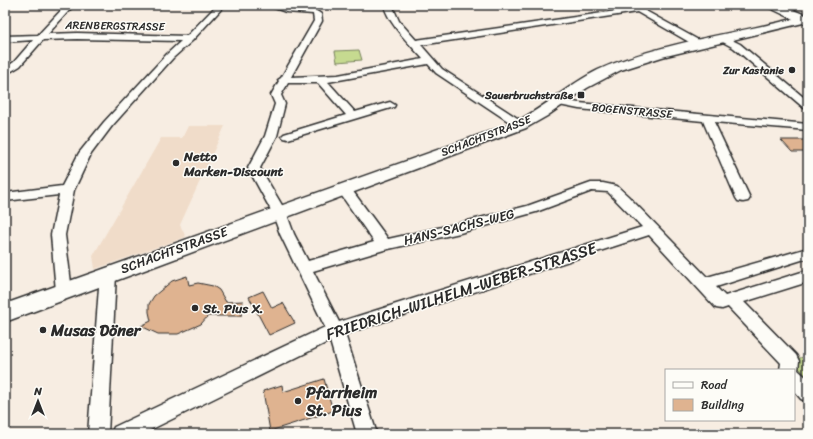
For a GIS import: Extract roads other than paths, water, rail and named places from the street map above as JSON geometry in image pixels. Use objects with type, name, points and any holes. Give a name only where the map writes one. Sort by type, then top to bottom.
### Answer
[{"type":"street","name":"ARENBERGSTRASSE","points":[[5,72],[17,64],[70,5]]},
{"type":"street","points":[[64,291],[58,234],[67,190],[85,153],[108,124],[170,56],[189,39],[221,5]]},
{"type":"street","points":[[388,5],[389,10],[396,22],[439,71],[521,125]]},
{"type":"street","points":[[629,5],[699,44]]},
{"type":"street","points":[[772,5],[807,20]]},
{"type":"street","points":[[274,6],[286,10],[315,12],[317,14],[318,21],[283,80],[276,95],[280,104],[271,136],[254,168],[279,212],[287,234],[335,330],[368,434]]},
{"type":"street","points":[[413,43],[637,10]]},
{"type":"street","name":"SCHACHTSTRASSE","points":[[5,313],[108,274],[521,125],[532,120],[583,83],[602,73],[647,57],[807,20]]},
{"type":"street","name":"ARENBERGSTRASSE","points":[[5,39],[77,36],[189,39]]},
{"type":"street","points":[[724,39],[737,46],[808,106]]},
{"type":"street","points":[[283,80],[303,82],[322,81],[429,61]]},
{"type":"street","points":[[5,64],[17,64]]},
{"type":"street","points":[[322,81],[353,116]]},
{"type":"street","name":"BOGENSTRASSE","points":[[558,102],[579,106],[808,127]]},
{"type":"street","points":[[288,136],[390,105]]},
{"type":"street","points":[[707,118],[742,198]]},
{"type":"street","name":"HANS-SACHS-WEG","points":[[304,268],[384,244],[460,228],[531,209],[592,187],[612,189],[652,229]]},
{"type":"street","points":[[344,189],[384,244]]},
{"type":"street","points":[[5,197],[67,190]]},
{"type":"street","points":[[652,229],[704,284],[726,301],[790,361],[789,369]]},
{"type":"street","name":"FRIEDRICH-WILHELM-WEBER-STRASSE","points":[[121,434],[335,330],[652,229]]},
{"type":"street","points":[[704,284],[808,253]]},
{"type":"street","points":[[98,434],[108,274]]},
{"type":"street","points":[[726,301],[808,276]]},
{"type":"street","points":[[795,378],[808,393]]},
{"type":"place","name":"Zur Kastanie","points":[[792,70]]},
{"type":"place","name":"Sauerbruchstraße","points":[[581,95]]},
{"type":"place","name":"Netto Marken-Discount","points":[[176,163]]},
{"type":"place","name":"St. Pius X.","points":[[195,308]]},
{"type":"place","name":"Musas Döner","points":[[43,330]]},
{"type":"place","name":"Pfarrheim St. Pius","points":[[298,401]]}]
